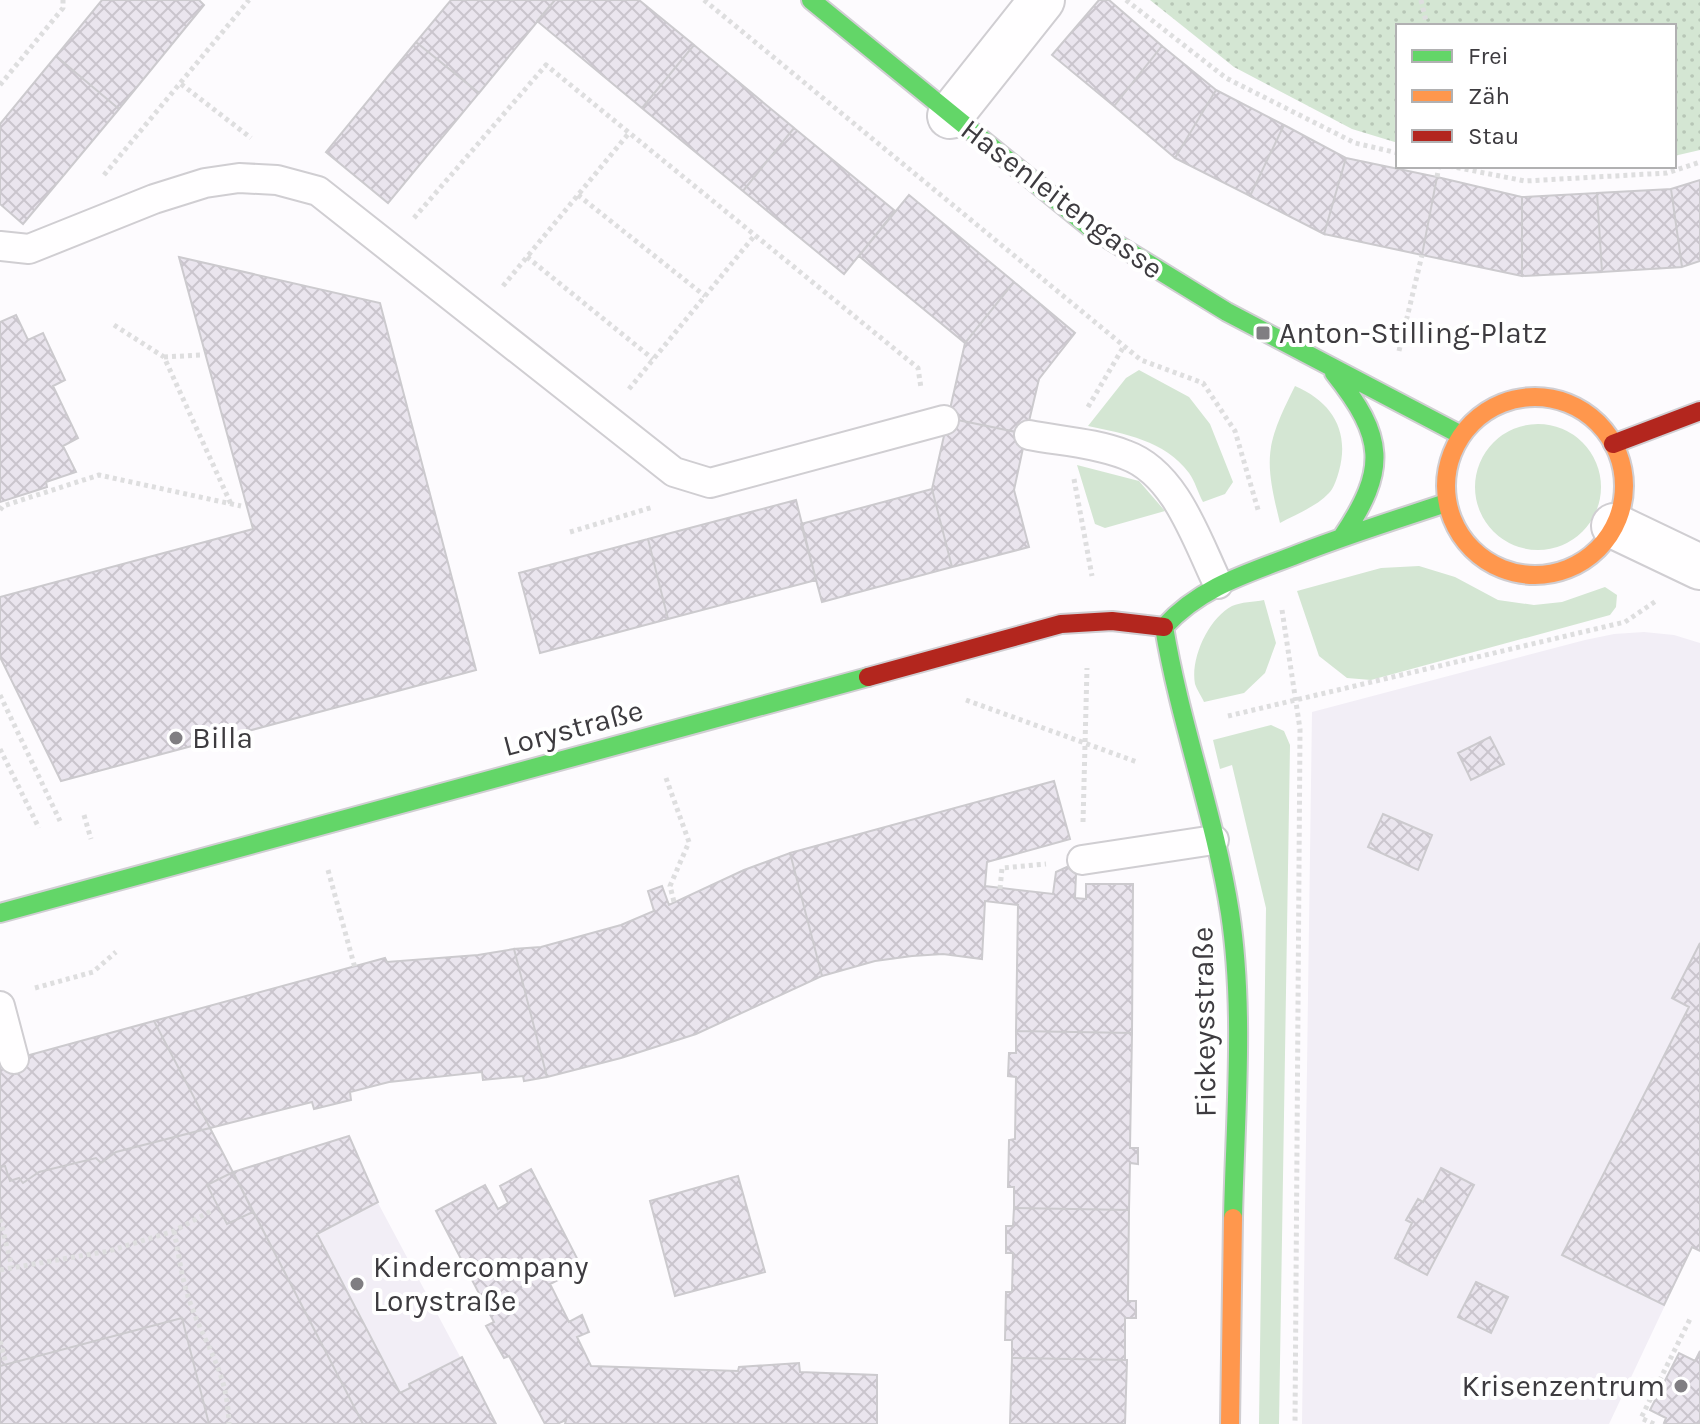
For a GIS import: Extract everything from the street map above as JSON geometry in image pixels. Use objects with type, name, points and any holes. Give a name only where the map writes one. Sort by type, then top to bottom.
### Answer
[{"type":"street","name":"Hasenleitengasse","points":[[811,0],[1092,229],[1219,309],[1461,435]]},
{"type":"street","points":[[950,116],[1042,0]]},
{"type":"street","points":[[1331,368],[1357,399],[1370,424],[1376,448],[1374,475],[1365,501],[1342,537]]},
{"type":"street","points":[[1540,397],[1562,401],[1582,410],[1600,425],[1613,444],[1622,464],[1622,506],[1599,549],[1577,565],[1550,575],[1522,575],[1496,567],[1473,551],[1456,529],[1446,503],[1445,479],[1450,456],[1461,435],[1476,418],[1495,406],[1517,398],[1540,397]]},
{"type":"street","points":[[1613,444],[1700,411]]},
{"type":"street","points":[[1164,627],[1180,609],[1218,584],[1342,537],[1446,503]]},
{"type":"street","points":[[1614,526],[1700,567]]},
{"type":"street","name":"Lorystraße","points":[[0,913],[1061,624],[1142,622],[1164,627]]},
{"type":"street","name":"Fickeysstraße","points":[[1164,627],[1174,688],[1228,901],[1237,986],[1230,1424]]},
{"type":"lane","points":[[0,246],[29,249],[154,199],[205,183],[239,178],[277,180],[318,191],[674,472],[710,483],[935,423]]},
{"type":"lane","points":[[1029,435],[1128,455],[1149,469],[1165,484],[1181,508],[1218,584]]},
{"type":"lane","points":[[1082,860],[1214,840]]},
{"type":"lane","points":[[0,1006],[14,1059]]},
{"type":"path","points":[[0,85],[63,8],[63,0]]},
{"type":"path","points":[[66,233],[74,213],[93,187],[249,0]]},
{"type":"path","points":[[704,0],[1141,360],[1203,383],[1235,431],[1259,513]]},
{"type":"path","points":[[1126,0],[1226,78],[1355,143],[1396,153]]},
{"type":"path","points":[[1421,0],[1427,24]]},
{"type":"path","points":[[390,247],[546,65],[918,368],[935,423]]},
{"type":"path","points":[[477,317],[629,133]]},
{"type":"path","points":[[1459,168],[1525,181],[1667,173],[1700,162]]},
{"type":"path","points":[[1437,177],[1439,168]]},
{"type":"path","points":[[578,195],[705,296]]},
{"type":"path","points":[[605,418],[755,235]]},
{"type":"path","points":[[1388,397],[1422,255]]},
{"type":"path","points":[[527,257],[653,359]]},
{"type":"path","points":[[114,325],[164,357],[231,504]]},
{"type":"path","points":[[164,357],[202,355]]},
{"type":"path","points":[[0,510],[3,506],[99,475],[241,506]]},
{"type":"path","points":[[570,532],[688,496],[710,483]]},
{"type":"path","points":[[1215,719],[1625,622],[1656,601]]},
{"type":"path","points":[[1281,607],[1300,729],[1295,1424]]},
{"type":"path","points":[[1000,889],[1002,868],[1082,860],[1087,659]]},
{"type":"path","points":[[0,695],[60,821]]},
{"type":"path","points":[[962,698],[1137,762]]},
{"type":"path","points":[[0,749],[39,828]]},
{"type":"path","points":[[664,773],[689,842],[670,886],[674,902]]},
{"type":"path","points":[[325,861],[355,968]]},
{"type":"path","points":[[27,990],[93,972],[116,952]]},
{"type":"path","points":[[0,1270],[109,1251],[174,1231],[211,1211]]},
{"type":"path","points":[[0,1219],[12,1267]]},
{"type":"path","points":[[174,1231],[190,1304],[219,1364],[226,1386],[229,1424]]},
{"type":"path","points":[[1654,1424],[1641,1418],[1690,1319]]},
{"type":"path","points":[[0,1341],[6,1364]]},
{"type":"shaded area","points":[[1644,632],[1674,635],[1700,643],[1700,1251],[1692,1248],[1609,1424],[1302,1424],[1312,712],[1585,640]]},
{"type":"shaded area","name":"Kindercompany Lorystraße","points":[[349,1136],[378,1203],[496,1424],[363,1424],[233,1172]]},
{"type":"green space","points":[[1150,0],[1700,0],[1700,150],[1676,156],[1676,24],[1396,24],[1396,142],[1352,129],[1234,67]]},
{"type":"green space","points":[[1139,370],[1189,397],[1210,424],[1233,482],[1225,494],[1203,502],[1189,473],[1168,453],[1143,440],[1088,426],[1126,378]]},
{"type":"green space","points":[[1295,386],[1328,409],[1340,431],[1342,457],[1329,493],[1280,523],[1271,483],[1270,453],[1278,424]]},
{"type":"green space","points":[[1538,424],[1562,429],[1582,443],[1596,463],[1601,487],[1596,511],[1582,531],[1562,545],[1538,550],[1514,545],[1494,531],[1480,511],[1475,487],[1480,463],[1494,443],[1514,429]]},
{"type":"green space","points":[[1077,465],[1139,481],[1165,511],[1105,528],[1095,524]]},
{"type":"green space","points":[[1419,566],[1455,577],[1498,600],[1534,605],[1562,602],[1605,587],[1617,595],[1616,607],[1610,615],[1371,680],[1347,678],[1319,656],[1297,591],[1381,568]]},
{"type":"green space","points":[[1264,600],[1276,643],[1265,673],[1244,693],[1204,702],[1195,684],[1194,674],[1198,651],[1209,629],[1232,606]]},
{"type":"green space","points":[[1271,725],[1284,731],[1290,745],[1279,1424],[1259,1424],[1266,908],[1232,765],[1220,769],[1213,740]]},
{"type":"building","points":[[102,0],[199,0],[204,5],[119,109],[56,56]]},
{"type":"building","points":[[451,0],[555,0],[479,93],[416,42]]},
{"type":"building","points":[[555,0],[639,0],[694,45],[642,108],[537,21]]},
{"type":"building","points":[[1099,0],[1109,0],[1162,46],[1114,106],[1052,55]]},
{"type":"building","points":[[416,42],[479,93],[388,203],[326,152]]},
{"type":"building","points":[[694,45],[794,128],[743,191],[642,108]]},
{"type":"building","points":[[1162,46],[1216,90],[1175,158],[1114,106]]},
{"type":"building","points":[[56,56],[119,109],[23,224],[0,204],[0,124]]},
{"type":"building","points":[[1216,90],[1284,125],[1250,196],[1175,158]]},
{"type":"building","points":[[1284,125],[1346,158],[1324,234],[1250,196]]},
{"type":"building","points":[[794,128],[895,211],[844,274],[743,191]]},
{"type":"building","points":[[1346,158],[1437,177],[1422,255],[1324,234]]},
{"type":"building","points":[[1437,177],[1522,197],[1522,276],[1422,255]]},
{"type":"building","points":[[1700,180],[1700,261],[1682,267],[1671,189]]},
{"type":"building","points":[[1671,189],[1682,267],[1602,272],[1597,193]]},
{"type":"building","points":[[1597,193],[1602,272],[1522,276],[1522,197]]},
{"type":"building","points":[[909,195],[1014,282],[965,343],[859,256]]},
{"type":"building","points":[[179,257],[380,303],[476,670],[61,781],[0,657],[0,597],[253,529]]},
{"type":"building","points":[[1014,282],[1075,333],[1039,379],[1026,434],[948,418],[965,343]]},
{"type":"building","points":[[16,315],[28,340],[43,333],[65,380],[53,386],[78,438],[63,446],[76,472],[46,482],[47,487],[0,502],[0,322]]},
{"type":"building","points":[[948,418],[1026,434],[1014,490],[1029,547],[952,567],[932,489]]},
{"type":"building","points":[[932,489],[952,567],[822,602],[801,524]]},
{"type":"building","points":[[796,500],[816,580],[668,619],[648,539]]},
{"type":"building","points":[[648,539],[668,619],[540,653],[519,573]]},
{"type":"building","points":[[1490,737],[1504,764],[1471,780],[1458,753]]},
{"type":"building","points":[[1054,781],[1070,839],[987,862],[985,886],[1053,894],[1056,872],[1067,867],[1076,874],[1075,898],[1086,899],[1086,884],[1133,884],[1132,1033],[1016,1031],[1018,905],[985,901],[982,959],[943,954],[912,956],[875,961],[822,976],[790,853]]},
{"type":"building","points":[[1383,814],[1432,835],[1418,870],[1368,847]]},
{"type":"building","points":[[790,853],[822,976],[696,1034],[547,1077],[514,949],[541,947],[621,925],[654,911],[648,891],[662,886],[669,905],[744,870]]},
{"type":"building","points":[[1700,943],[1700,1251],[1692,1247],[1664,1305],[1562,1255],[1689,1007],[1672,998]]},
{"type":"building","points":[[514,949],[547,1077],[524,1081],[523,1076],[483,1080],[482,1072],[389,1082],[350,1092],[351,1100],[314,1109],[312,1102],[210,1128],[154,1021],[385,958],[387,962]]},
{"type":"building","points":[[154,1021],[210,1128],[116,1152],[101,1163],[96,1158],[39,1172],[23,1183],[19,1178],[10,1181],[5,1166],[0,1167],[0,1063]]},
{"type":"building","points":[[1016,1031],[1132,1033],[1130,1148],[1138,1148],[1138,1164],[1130,1163],[1129,1210],[1014,1208],[1014,1187],[1008,1187],[1009,1140],[1015,1139],[1016,1077],[1008,1076],[1009,1053],[1016,1053]]},
{"type":"building","points":[[210,1128],[363,1424],[0,1424],[0,1167],[5,1166],[10,1181],[19,1178],[23,1183],[39,1172],[96,1158],[101,1163],[116,1152]]},
{"type":"building","name":"Kindercompany Lorystraße","points":[[349,1136],[378,1202],[317,1234],[400,1393],[410,1388],[409,1384],[462,1357],[496,1424],[363,1424],[233,1172]]},
{"type":"building","points":[[1441,1168],[1474,1185],[1427,1275],[1395,1258],[1412,1223],[1406,1220],[1418,1199],[1423,1202]]},
{"type":"building","points":[[531,1169],[582,1268],[550,1284],[569,1322],[582,1315],[589,1332],[577,1337],[591,1366],[738,1371],[739,1367],[799,1363],[800,1372],[877,1375],[877,1424],[565,1424],[566,1420],[545,1424],[509,1356],[504,1358],[486,1326],[494,1322],[436,1211],[485,1185],[498,1209],[508,1203],[500,1186]]},
{"type":"building","points":[[233,1172],[253,1212],[227,1224],[207,1185]]},
{"type":"building","points":[[738,1176],[765,1272],[675,1296],[650,1201]]},
{"type":"building","points":[[1014,1208],[1129,1210],[1128,1301],[1136,1301],[1136,1318],[1125,1318],[1125,1360],[1012,1358],[1012,1340],[1005,1340],[1006,1292],[1012,1292],[1013,1253],[1006,1253],[1006,1226],[1013,1226]]},
{"type":"building","points":[[1476,1282],[1508,1297],[1491,1333],[1458,1317]]},
{"type":"building","points":[[182,1318],[209,1424],[0,1424],[0,1366]]},
{"type":"building","name":"Krisenzentrum","points":[[1700,1351],[1700,1424],[1664,1423],[1666,1418],[1650,1410],[1679,1353],[1695,1361]]},
{"type":"building","points":[[1012,1358],[1127,1360],[1125,1424],[1010,1424]]},
{"type":"traffic: fast","points":[[811,0],[1092,229],[1227,312],[1461,435]]},
{"type":"traffic: fast","points":[[1334,373],[1363,416],[1371,435],[1374,454],[1367,492],[1342,537]]},
{"type":"traffic: fast","points":[[1164,627],[1192,602],[1240,576],[1446,503]]},
{"type":"traffic: fast","points":[[1164,627],[1224,877],[1235,950],[1238,1065],[1233,1218]]},
{"type":"traffic: fast","points":[[0,913],[868,677]]},
{"type":"traffic: slow","points":[[1535,397],[1569,404],[1598,423],[1617,452],[1624,486],[1617,520],[1598,549],[1569,568],[1535,575],[1501,568],[1472,549],[1453,520],[1446,486],[1453,452],[1472,423],[1501,404],[1535,397]]},
{"type":"traffic: slow","points":[[1230,1424],[1233,1218]]},
{"type":"traffic: jam","points":[[1613,444],[1700,411]]},
{"type":"traffic: jam","points":[[868,677],[1061,624],[1112,621],[1164,627]]},
{"type":"place","name":"Anton-Stilling-Platz","points":[[1263,333]]},
{"type":"place","name":"Billa","points":[[176,738]]},
{"type":"place","name":"Kindercompany Lorystraße","points":[[357,1284]]},
{"type":"place","name":"Krisenzentrum","points":[[1681,1386]]}]
